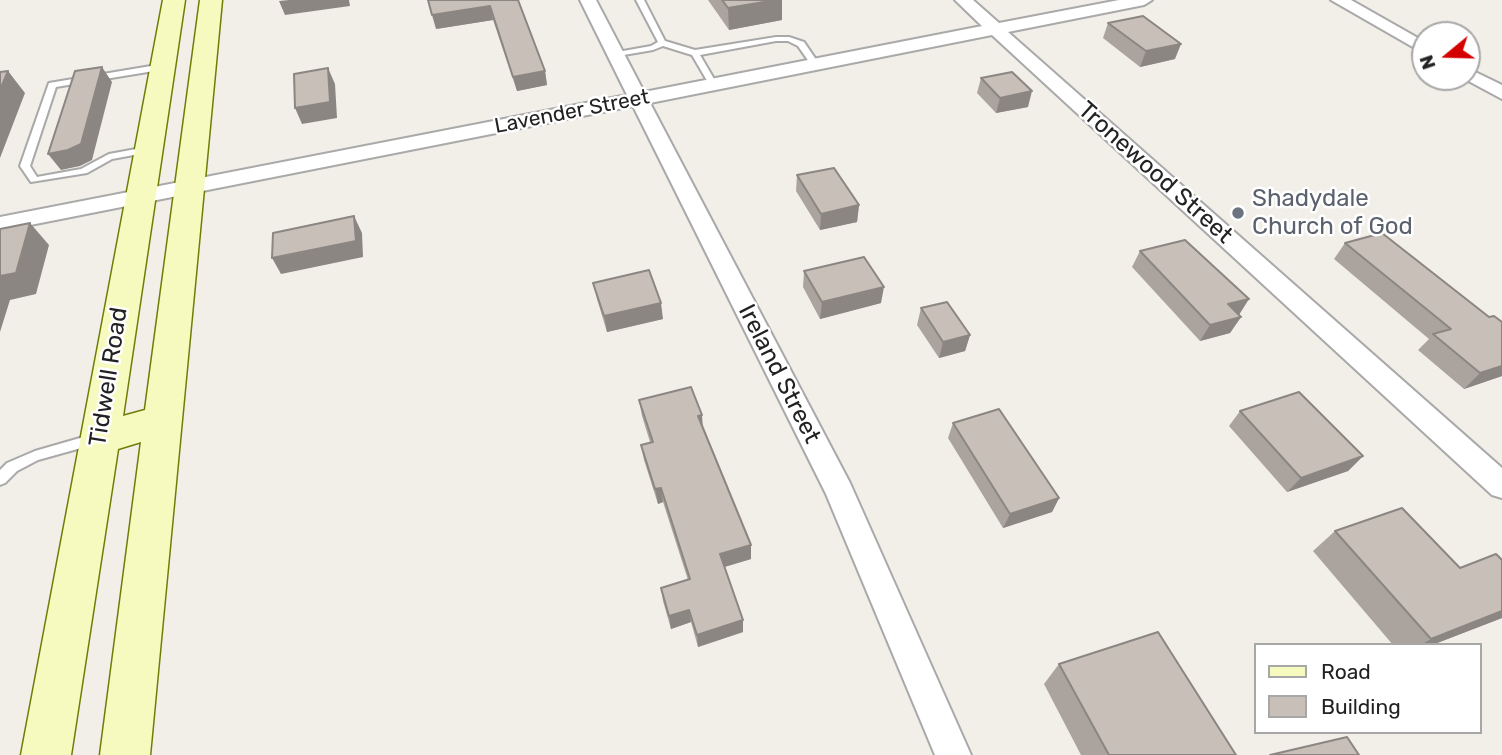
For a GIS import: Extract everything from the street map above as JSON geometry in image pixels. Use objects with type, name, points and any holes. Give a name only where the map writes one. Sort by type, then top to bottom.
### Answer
[{"type":"main road","name":"Tidwell Road","points":[[46,755],[174,0]]},
{"type":"main road","points":[[125,755],[211,0]]},
{"type":"main road","points":[[99,438],[164,420]]},
{"type":"street","name":"Ireland Street","points":[[587,0],[840,492],[953,755]]},
{"type":"street","name":"Tronewood Street","points":[[963,0],[1502,486]]},
{"type":"street","name":"Lavender Street","points":[[0,224],[1144,0]]},
{"type":"street","points":[[1339,0],[1411,41]]},
{"type":"street","points":[[1481,81],[1502,93]]},
{"type":"lane","points":[[640,0],[662,43]]},
{"type":"lane","points":[[615,55],[653,48],[662,43],[695,53],[789,39],[801,44],[815,64]]},
{"type":"lane","points":[[695,53],[713,84]]},
{"type":"lane","points":[[147,150],[109,157],[83,171],[34,180],[25,166],[52,85],[163,67]]},
{"type":"lane","points":[[0,479],[12,467],[35,456],[99,438]]},
{"type":"building","points":[[428,0],[518,0],[545,71],[513,77],[490,6],[432,15]]},
{"type":"building","points":[[722,0],[776,0],[728,8]]},
{"type":"building","points":[[1143,16],[1181,44],[1146,51],[1108,23]]},
{"type":"building","points":[[102,67],[81,144],[48,154],[75,71]]},
{"type":"building","points":[[328,68],[330,102],[295,108],[294,74]]},
{"type":"building","points":[[8,71],[0,90],[0,72]]},
{"type":"building","points":[[1012,72],[1032,91],[1000,98],[981,78]]},
{"type":"building","points":[[834,168],[859,205],[821,214],[797,175]]},
{"type":"building","points":[[354,216],[356,241],[272,258],[273,233]]},
{"type":"building","points":[[30,223],[16,273],[0,276],[0,229]]},
{"type":"building","points":[[1382,233],[1489,317],[1494,316],[1502,322],[1502,366],[1480,373],[1433,334],[1451,329],[1345,243]]},
{"type":"building","points":[[1185,240],[1249,299],[1228,304],[1241,317],[1210,325],[1140,251]]},
{"type":"building","points":[[864,257],[884,287],[822,302],[804,271]]},
{"type":"building","points":[[649,270],[661,303],[604,316],[593,283]]},
{"type":"building","points":[[947,302],[970,335],[943,342],[921,308]]},
{"type":"building","points":[[691,387],[702,415],[698,416],[751,545],[720,554],[743,620],[697,635],[689,610],[669,616],[661,588],[690,579],[661,488],[655,489],[641,445],[653,442],[639,400]]},
{"type":"building","points":[[1299,392],[1363,456],[1301,478],[1240,411]]},
{"type":"building","points":[[999,409],[1059,498],[1010,514],[953,423]]},
{"type":"building","points":[[1402,508],[1460,568],[1496,554],[1502,560],[1502,611],[1431,639],[1335,531]]},
{"type":"building","points":[[1158,632],[1236,755],[1109,755],[1059,664]]},
{"type":"building","points":[[1347,737],[1359,755],[1270,755]]},
{"type":"place","name":"Shadydale Church of God","points":[[1238,213]]}]
